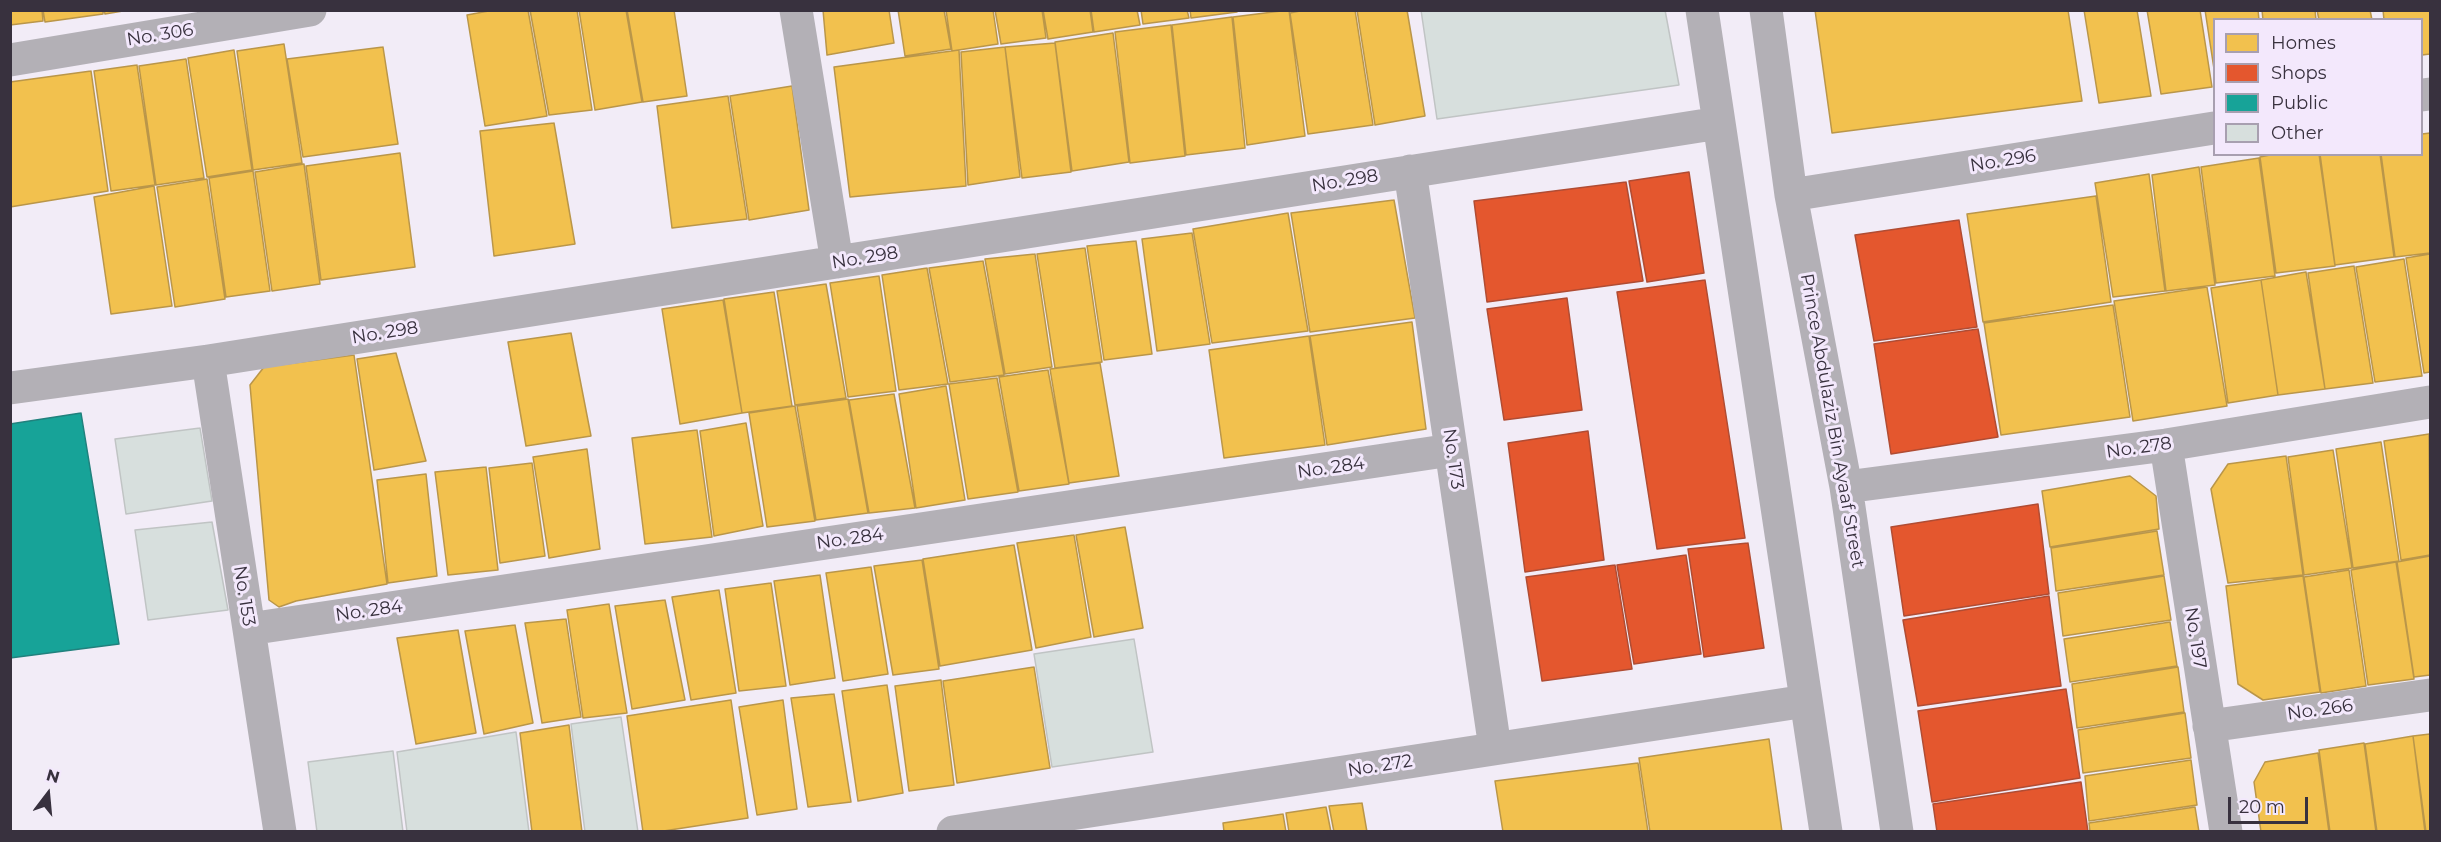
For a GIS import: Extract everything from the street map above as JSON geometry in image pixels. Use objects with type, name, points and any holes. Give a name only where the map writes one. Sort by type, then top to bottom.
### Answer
[{"type":"street","name":"No. 306","points":[[10,60],[310,10]]},
{"type":"street","points":[[796,10],[837,262]]},
{"type":"street","points":[[1702,10],[1826,831]]},
{"type":"street","name":"Prince Abdulaziz Bin Ayaaf Street","points":[[1766,10],[1791,195],[1846,488],[1897,831]]},
{"type":"street","name":"No. 298","points":[[10,388],[208,361],[1719,123]]},
{"type":"street","name":"No. 296","points":[[1791,195],[2213,128]]},
{"type":"street","name":"No. 173","points":[[1410,171],[1495,748]]},
{"type":"street","name":"No. 153","points":[[208,361],[280,831]]},
{"type":"street","name":"No. 278","points":[[1846,488],[2166,445],[2430,402]]},
{"type":"street","name":"No. 197","points":[[2166,445],[2226,831]]},
{"type":"street","name":"No. 284","points":[[249,628],[1451,450]]},
{"type":"street","name":"No. 266","points":[[2209,726],[2430,695]]},
{"type":"street","name":"No. 272","points":[[953,831],[1806,701]]},
{"type":"building: Homes","points":[[10,10],[42,10],[43,21],[10,25]]},
{"type":"building: Homes","points":[[43,10],[103,10],[103,14],[45,22]]},
{"type":"building: Homes","points":[[104,10],[129,10],[105,14]]},
{"type":"building: Homes","points":[[494,10],[528,10],[547,116],[485,126],[467,15]]},
{"type":"building: Homes","points":[[530,10],[577,10],[592,110],[549,115]]},
{"type":"building: Homes","points":[[579,10],[626,10],[642,102],[595,110]]},
{"type":"building: Homes","points":[[627,10],[674,10],[687,96],[643,102]]},
{"type":"building: Homes","points":[[823,10],[889,10],[894,43],[827,55]]},
{"type":"building: Homes","points":[[898,10],[944,10],[951,49],[905,56]]},
{"type":"building: Homes","points":[[946,10],[993,10],[998,44],[952,51]]},
{"type":"building: Homes","points":[[995,10],[1042,10],[1046,38],[1001,44]]},
{"type":"building: Homes","points":[[1043,10],[1090,10],[1093,32],[1048,39]]},
{"type":"building: Homes","points":[[1091,10],[1137,10],[1140,25],[1094,32]]},
{"type":"building: Homes","points":[[1141,10],[1187,10],[1189,18],[1143,24]]},
{"type":"building: Homes","points":[[1190,10],[1237,10],[1237,12],[1191,18]]},
{"type":"building: Homes","points":[[1289,10],[1305,136],[1247,145],[1233,17]]},
{"type":"building: Homes","points":[[1305,10],[1355,10],[1373,125],[1308,134],[1290,13]]},
{"type":"building: Homes","points":[[1357,10],[1407,10],[1425,116],[1375,125]]},
{"type":"building: Homes","points":[[1815,10],[2068,10],[2082,101],[1832,133]]},
{"type":"building: Homes","points":[[2084,10],[2137,10],[2151,96],[2099,103]]},
{"type":"building: Homes","points":[[2147,10],[2200,10],[2212,87],[2161,94]]},
{"type":"building: Homes","points":[[2205,10],[2258,10],[2259,18],[2213,18],[2213,62]]},
{"type":"building: Homes","points":[[2262,10],[2315,10],[2316,18],[2263,18]]},
{"type":"building: Homes","points":[[2317,10],[2370,10],[2372,18],[2319,18]]},
{"type":"building: Homes","points":[[2383,10],[2430,10],[2430,54],[2423,55],[2423,18],[2384,18]]},
{"type":"building: Homes","points":[[1232,17],[1245,148],[1186,155],[1172,25]]},
{"type":"building: Homes","points":[[1171,25],[1185,156],[1130,163],[1115,32]]},
{"type":"building: Homes","points":[[1113,33],[1129,162],[1072,171],[1055,42]]},
{"type":"building: Homes","points":[[1055,43],[1071,172],[1022,178],[1005,47]]},
{"type":"building: Homes","points":[[284,44],[302,163],[253,170],[237,51]]},
{"type":"building: Homes","points":[[383,47],[398,144],[303,157],[287,59]]},
{"type":"building: Homes","points":[[1005,47],[1020,177],[968,185],[961,52]]},
{"type":"building: Homes","points":[[234,50],[252,170],[207,177],[188,58]]},
{"type":"building: Homes","points":[[959,50],[966,186],[850,197],[834,67]]},
{"type":"building: Homes","points":[[186,59],[204,178],[156,185],[139,66]]},
{"type":"building: Homes","points":[[137,65],[155,185],[111,191],[94,71]]},
{"type":"building: Homes","points":[[91,71],[108,191],[10,207],[10,82]]},
{"type":"building: Homes","points":[[792,86],[809,210],[749,220],[730,96]]},
{"type":"building: Homes","points":[[728,96],[747,219],[672,228],[657,106]]},
{"type":"building: Homes","points":[[554,123],[575,244],[494,256],[480,131]]},
{"type":"building: Homes","points":[[2430,133],[2430,253],[2395,257],[2381,156],[2423,156],[2423,134]]},
{"type":"building: Homes","points":[[400,153],[415,267],[321,280],[306,166]]},
{"type":"building: Homes","points":[[2319,156],[2335,266],[2276,273],[2260,157]]},
{"type":"building: Homes","points":[[2320,156],[2380,156],[2394,257],[2335,265]]},
{"type":"building: Homes","points":[[2259,158],[2275,276],[2216,283],[2201,167]]},
{"type":"building: Homes","points":[[304,164],[320,284],[272,291],[255,172]]},
{"type":"building: Homes","points":[[2199,167],[2215,285],[2166,291],[2152,175]]},
{"type":"building: Homes","points":[[253,171],[270,291],[226,297],[209,178]]},
{"type":"building: Homes","points":[[2149,174],[2165,291],[2113,297],[2095,183]]},
{"type":"building: Homes","points":[[207,179],[225,299],[175,307],[157,187]]},
{"type":"building: Homes","points":[[154,186],[172,306],[111,314],[94,197]]},
{"type":"building: Homes","points":[[2096,196],[2111,302],[1983,322],[1967,214]]},
{"type":"building: Homes","points":[[1394,200],[1415,318],[1310,332],[1291,213]]},
{"type":"building: Homes","points":[[1288,213],[1308,331],[1212,343],[1193,229]]},
{"type":"building: Homes","points":[[1192,233],[1210,344],[1157,351],[1142,239]]},
{"type":"building: Homes","points":[[1136,241],[1152,354],[1104,360],[1087,246]]},
{"type":"building: Homes","points":[[1085,248],[1102,362],[1055,368],[1037,254]]},
{"type":"building: Homes","points":[[1035,254],[1052,367],[1005,374],[985,259]]},
{"type":"building: Homes","points":[[2430,254],[2430,372],[2424,373],[2406,258]]},
{"type":"building: Homes","points":[[2404,259],[2422,376],[2375,382],[2356,267]]},
{"type":"building: Homes","points":[[983,261],[1004,375],[950,382],[929,268]]},
{"type":"building: Homes","points":[[2354,266],[2373,383],[2325,389],[2308,273]]},
{"type":"building: Homes","points":[[927,268],[948,384],[899,390],[882,275]]},
{"type":"building: Homes","points":[[2306,272],[2325,389],[2278,395],[2261,280]]},
{"type":"building: Homes","points":[[879,276],[896,391],[848,397],[830,283]]},
{"type":"building: Homes","points":[[2261,280],[2278,395],[2228,403],[2211,288]]},
{"type":"building: Homes","points":[[826,284],[846,398],[795,405],[777,291]]},
{"type":"building: Homes","points":[[2207,287],[2227,406],[2133,421],[2114,301]]},
{"type":"building: Homes","points":[[774,292],[792,406],[742,413],[724,299]]},
{"type":"building: Homes","points":[[723,300],[742,413],[680,424],[662,309]]},
{"type":"building: Homes","points":[[2113,305],[2130,417],[2001,435],[1984,323]]},
{"type":"building: Homes","points":[[1412,322],[1426,429],[1327,445],[1310,336]]},
{"type":"building: Homes","points":[[571,333],[591,436],[526,446],[508,342]]},
{"type":"building: Homes","points":[[1309,336],[1325,445],[1224,458],[1209,350]]},
{"type":"building: Homes","points":[[396,353],[426,461],[374,470],[357,359]]},
{"type":"building: Homes","points":[[354,355],[387,584],[296,601],[279,607],[269,600],[250,385],[264,367]]},
{"type":"building: Homes","points":[[1100,363],[1119,476],[1069,483],[1050,369]]},
{"type":"building: Homes","points":[[1048,370],[1069,484],[1019,491],[999,377]]},
{"type":"building: Homes","points":[[997,378],[1018,492],[968,499],[949,384]]},
{"type":"building: Homes","points":[[946,386],[965,500],[916,508],[899,394]]},
{"type":"building: Homes","points":[[894,394],[915,508],[869,513],[849,400]]},
{"type":"building: Homes","points":[[848,399],[868,513],[816,520],[797,406]]},
{"type":"building: Homes","points":[[795,406],[815,521],[767,527],[749,413]]},
{"type":"building: Homes","points":[[746,423],[763,526],[714,536],[700,431]]},
{"type":"building: Homes","points":[[697,430],[712,537],[645,544],[632,438]]},
{"type":"building: Homes","points":[[2429,434],[2430,555],[2401,560],[2384,441]]},
{"type":"building: Homes","points":[[2381,442],[2399,561],[2353,568],[2336,449]]},
{"type":"building: Homes","points":[[587,449],[600,549],[549,558],[533,457]]},
{"type":"building: Homes","points":[[2333,450],[2352,568],[2304,575],[2288,457]]},
{"type":"building: Homes","points":[[2286,456],[2303,575],[2228,583],[2211,489],[2228,464]]},
{"type":"building: Homes","points":[[532,463],[545,556],[500,563],[489,468]]},
{"type":"building: Homes","points":[[486,467],[498,570],[448,575],[435,472]]},
{"type":"building: Homes","points":[[426,474],[437,576],[388,583],[377,480]]},
{"type":"building: Homes","points":[[2130,476],[2156,496],[2159,529],[2050,547],[2042,491]]},
{"type":"building: Homes","points":[[1125,527],[1143,628],[1094,637],[1076,535]]},
{"type":"building: Homes","points":[[2157,531],[2164,575],[2056,591],[2051,548]]},
{"type":"building: Homes","points":[[1074,535],[1091,637],[1036,648],[1017,543]]},
{"type":"building: Homes","points":[[1014,545],[1032,650],[940,666],[923,559]]},
{"type":"building: Homes","points":[[2430,556],[2430,675],[2414,677],[2397,562]]},
{"type":"building: Homes","points":[[922,560],[939,669],[893,675],[874,566]]},
{"type":"building: Homes","points":[[2396,562],[2414,679],[2368,685],[2351,570]]},
{"type":"building: Homes","points":[[871,567],[888,674],[843,681],[826,573]]},
{"type":"building: Homes","points":[[2349,570],[2366,686],[2321,693],[2304,577]]},
{"type":"building: Homes","points":[[820,575],[835,678],[790,685],[774,581]]},
{"type":"building: Homes","points":[[2164,576],[2171,620],[2063,636],[2058,593]]},
{"type":"building: Homes","points":[[2303,576],[2320,692],[2263,700],[2238,684],[2226,586]]},
{"type":"building: Homes","points":[[771,583],[786,686],[739,691],[725,589]]},
{"type":"building: Homes","points":[[719,590],[736,693],[691,700],[672,597]]},
{"type":"building: Homes","points":[[665,600],[685,700],[632,709],[615,606]]},
{"type":"building: Homes","points":[[609,604],[627,713],[583,718],[567,610]]},
{"type":"building: Homes","points":[[566,619],[581,717],[542,723],[525,623]]},
{"type":"building: Homes","points":[[2170,622],[2177,666],[2070,682],[2064,639]]},
{"type":"building: Homes","points":[[515,625],[533,723],[484,734],[465,631]]},
{"type":"building: Homes","points":[[458,630],[476,733],[416,744],[397,638]]},
{"type":"building: Homes","points":[[1034,667],[1050,768],[957,783],[943,681]]},
{"type":"building: Homes","points":[[2178,667],[2184,712],[2077,728],[2072,684]]},
{"type":"building: Homes","points":[[941,680],[954,785],[909,791],[895,686]]},
{"type":"building: Homes","points":[[887,685],[903,793],[858,801],[842,691]]},
{"type":"building: Homes","points":[[834,694],[851,802],[808,807],[791,698]]},
{"type":"building: Homes","points":[[731,700],[748,818],[657,832],[643,832],[627,716]]},
{"type":"building: Homes","points":[[783,700],[797,809],[757,815],[739,707]]},
{"type":"building: Homes","points":[[2185,713],[2191,758],[2083,773],[2078,730]]},
{"type":"building: Homes","points":[[569,725],[582,832],[532,832],[520,733]]},
{"type":"building: Homes","points":[[2430,734],[2430,832],[2426,832],[2413,736]]},
{"type":"building: Homes","points":[[2413,736],[2425,832],[2377,832],[2365,744]]},
{"type":"building: Homes","points":[[1769,739],[1782,832],[1650,832],[1639,758]]},
{"type":"building: Homes","points":[[2364,743],[2376,832],[2330,832],[2319,750]]},
{"type":"building: Homes","points":[[2318,753],[2329,832],[2261,832],[2254,782],[2265,762]]},
{"type":"building: Homes","points":[[2191,760],[2197,805],[2089,821],[2085,776]]},
{"type":"building: Homes","points":[[1638,763],[1648,832],[1503,832],[1495,781]]},
{"type":"building: Homes","points":[[1362,803],[1367,832],[1334,832],[1329,806]]},
{"type":"building: Homes","points":[[1326,807],[1331,832],[1289,832],[1286,813]]},
{"type":"building: Homes","points":[[2195,807],[2199,832],[2090,832],[2089,823]]},
{"type":"building: Homes","points":[[1283,814],[1286,832],[1224,832],[1223,823]]},
{"type":"building: Shops","points":[[1689,172],[1704,273],[1647,282],[1629,181]]},
{"type":"building: Shops","points":[[1626,182],[1643,281],[1487,302],[1474,201]]},
{"type":"building: Shops","points":[[1959,220],[1977,327],[1874,341],[1855,235]]},
{"type":"building: Shops","points":[[1705,280],[1745,538],[1657,549],[1617,292]]},
{"type":"building: Shops","points":[[1567,298],[1582,410],[1504,420],[1487,309]]},
{"type":"building: Shops","points":[[1978,329],[1998,437],[1891,454],[1874,344]]},
{"type":"building: Shops","points":[[1588,431],[1604,560],[1525,572],[1508,443]]},
{"type":"building: Shops","points":[[2038,504],[2049,594],[1904,616],[1891,527]]},
{"type":"building: Shops","points":[[1748,543],[1764,648],[1704,657],[1688,549]]},
{"type":"building: Shops","points":[[1686,555],[1701,654],[1634,664],[1617,565]]},
{"type":"building: Shops","points":[[1615,565],[1632,669],[1542,681],[1526,577]]},
{"type":"building: Shops","points":[[2049,596],[2061,686],[1918,706],[1903,620]]},
{"type":"building: Shops","points":[[2066,689],[2080,778],[1932,802],[1918,711]]},
{"type":"building: Shops","points":[[2081,782],[2088,832],[1937,832],[1933,804]]},
{"type":"building: Public","points":[[81,413],[119,644],[10,658],[10,424]]},
{"type":"building: Other","points":[[1421,10],[1665,10],[1679,85],[1437,119]]},
{"type":"building: Other","points":[[200,428],[212,501],[126,514],[115,439]]},
{"type":"building: Other","points":[[212,522],[228,610],[148,620],[135,530]]},
{"type":"building: Other","points":[[1134,639],[1153,752],[1052,767],[1034,654]]},
{"type":"building: Other","points":[[621,717],[638,832],[585,832],[571,724]]},
{"type":"building: Other","points":[[516,732],[529,832],[407,832],[397,752]]},
{"type":"building: Other","points":[[393,751],[403,832],[317,832],[308,762]]}]
